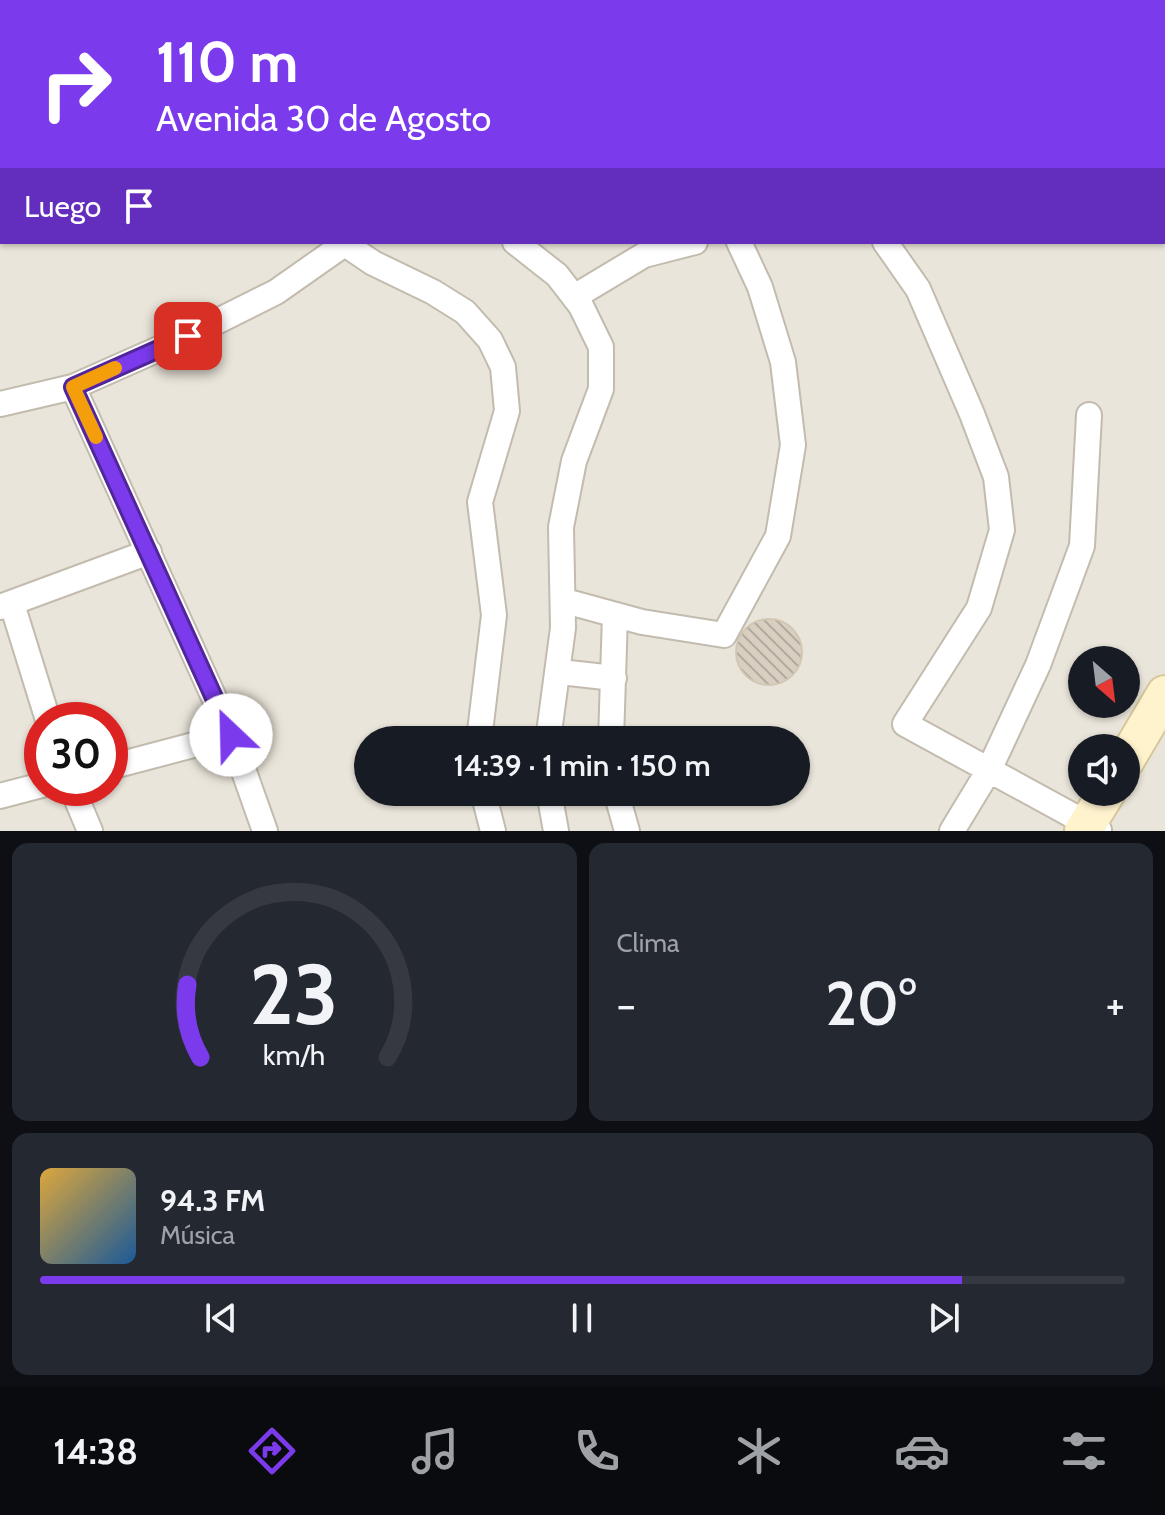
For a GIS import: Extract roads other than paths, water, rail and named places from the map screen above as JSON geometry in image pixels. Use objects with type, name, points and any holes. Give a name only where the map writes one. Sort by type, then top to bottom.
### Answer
[{"type":"street","points":[[0,404],[73,387],[276,292],[342,244],[465,312],[490,340],[503,367],[507,411],[480,502],[494,615],[481,726]]},
{"type":"street","points":[[518,244],[557,275],[574,297],[601,347],[601,389],[574,461],[561,527],[565,601],[560,672],[550,726]]},
{"type":"street","points":[[574,297],[638,249],[679,244]]},
{"type":"street","points":[[565,601],[615,615],[724,635],[778,536],[793,445],[783,362],[760,287],[740,244]]},
{"type":"street","points":[[886,244],[918,289],[972,414],[996,477],[1002,530],[979,608],[905,724],[1090,829],[1101,806]]},
{"type":"street","points":[[73,387],[231,735],[265,831]]},
{"type":"street","points":[[952,831],[989,770],[1038,665],[1082,546],[1089,415]]},
{"type":"street","points":[[41,702],[6,606],[149,552]]},
{"type":"street","points":[[612,726],[615,615]]},
{"type":"street","points":[[560,672],[614,678]]},
{"type":"street","points":[[1140,736],[1165,694]]},
{"type":"street","points":[[128,762],[231,735]]},
{"type":"street","points":[[0,796],[24,790]]},
{"type":"street","points":[[80,806],[90,831]]},
{"type":"street","points":[[487,806],[493,831]]},
{"type":"street","points":[[552,806],[556,831]]},
{"type":"street","points":[[620,806],[627,831]]}]
